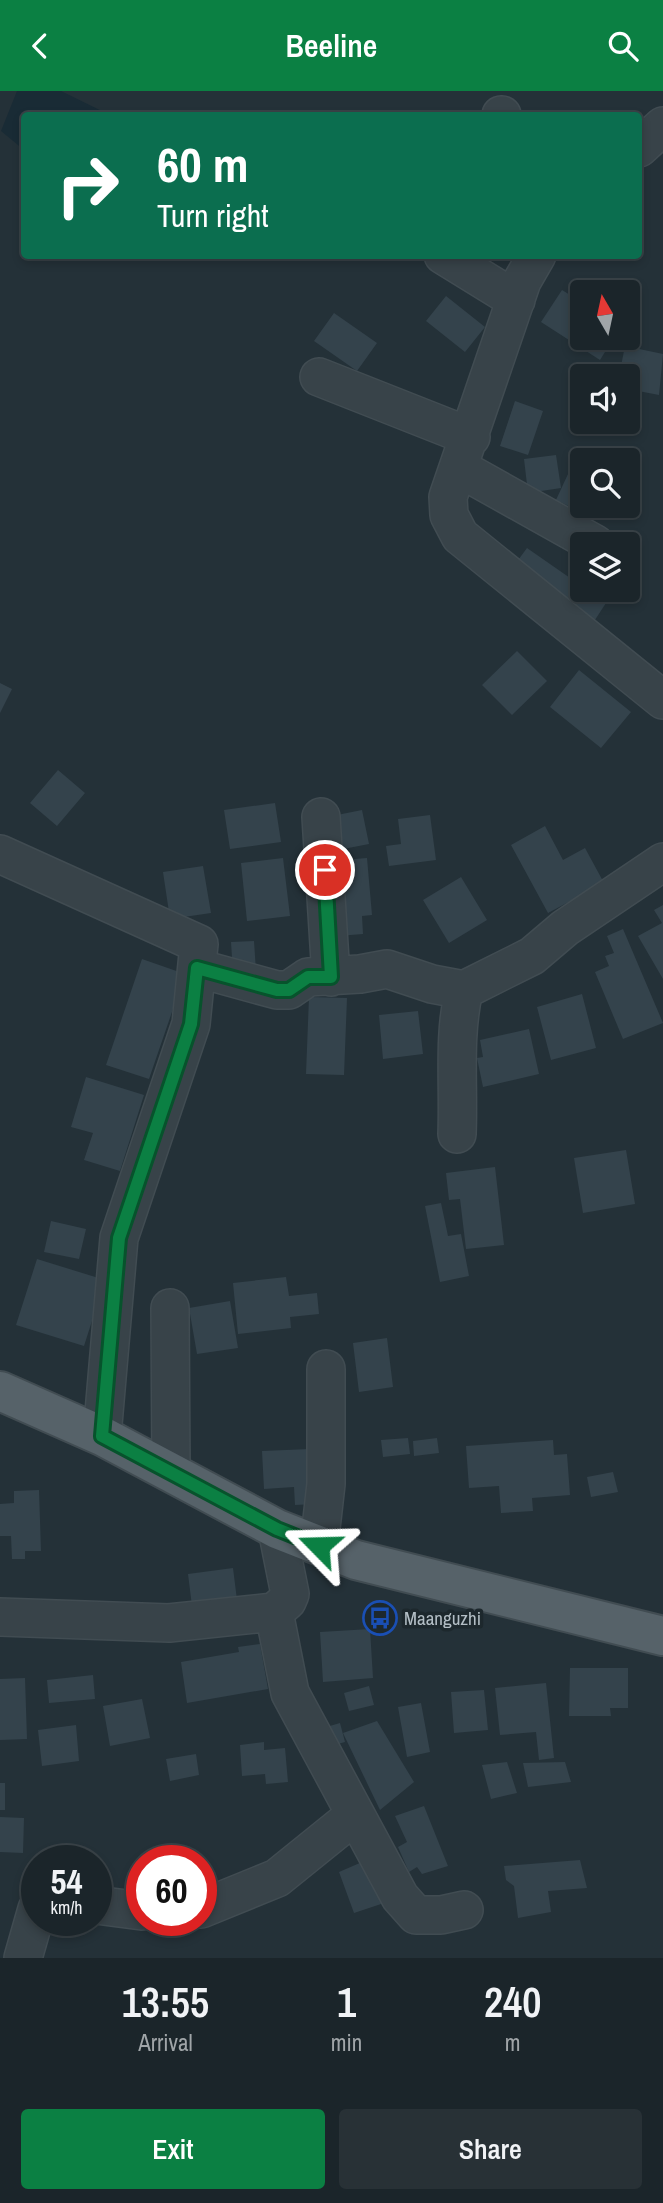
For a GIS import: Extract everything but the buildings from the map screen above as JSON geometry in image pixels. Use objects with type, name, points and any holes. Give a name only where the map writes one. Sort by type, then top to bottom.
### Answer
[{"type":"main road","points":[[0,1391],[102,1436],[277,1529],[356,1560],[663,1636]]},
{"type":"street","points":[[642,145],[663,126]]},
{"type":"street","points":[[449,259],[516,300]]},
{"type":"street","points":[[535,259],[516,300],[448,505],[449,515],[460,536],[663,700]]},
{"type":"street","points":[[319,377],[465,452],[578,532]]},
{"type":"street","points":[[321,817],[331,977]]},
{"type":"street","points":[[0,854],[199,944],[191,1024],[119,1238],[102,1436]]},
{"type":"street","points":[[197,968],[277,990],[289,990],[308,977],[331,977],[387,969],[432,984],[464,990],[532,956],[565,928],[663,862]]},
{"type":"street","points":[[457,1134],[459,1082],[456,1040],[464,990]]},
{"type":"street","points":[[170,1308],[172,1473]]},
{"type":"street","points":[[319,1546],[326,1483],[326,1369]]},
{"type":"street","points":[[0,1616],[169,1623],[274,1612],[287,1601],[290,1594],[277,1529]]},
{"type":"street","points":[[274,1612],[290,1693],[400,1897],[416,1915],[441,1915],[464,1910]]},
{"type":"street","points":[[217,1902],[277,1878],[355,1815]]},
{"type":"street","points":[[23,1958],[29,1936]]},
{"type":"water","points":[[17,91],[61,91],[104,112],[21,112],[21,148],[1,131]]},
{"type":"place","name":"Maanguzhi","points":[[380,1618]]},
{"type":"route","points":[[319,1546],[277,1529],[102,1436],[119,1238],[191,1024],[197,968],[277,990],[289,990],[308,977],[331,977],[325,870]]}]
